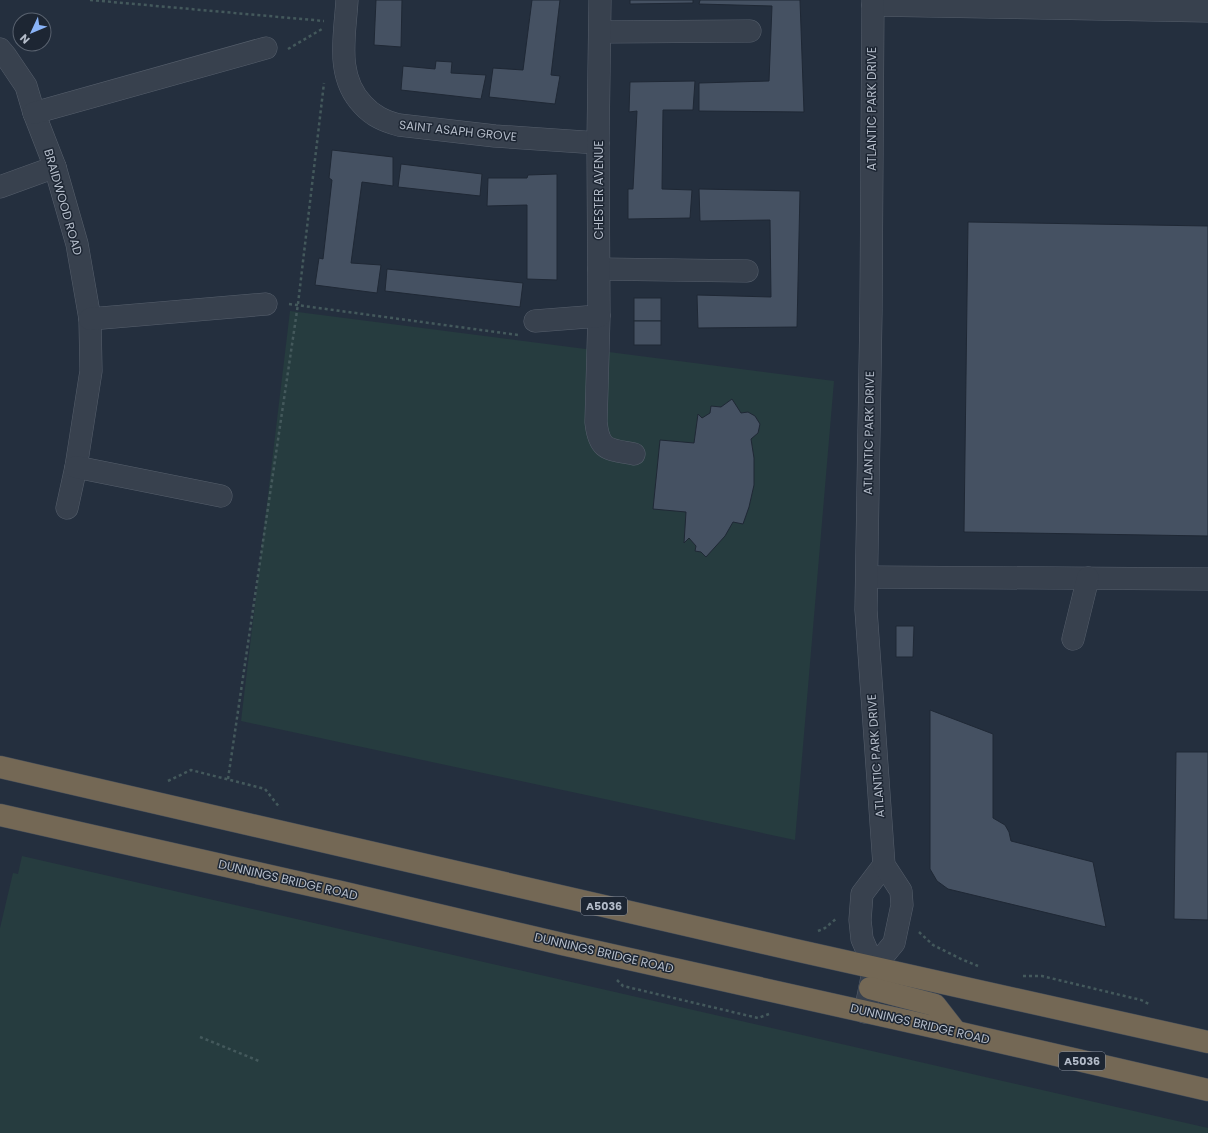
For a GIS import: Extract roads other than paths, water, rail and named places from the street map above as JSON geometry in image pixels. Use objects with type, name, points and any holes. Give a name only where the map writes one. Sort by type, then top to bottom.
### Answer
[{"type":"highway","name":"A5036","points":[[0,767],[872,978],[1208,1042]]},
{"type":"highway","name":"DUNNINGS BRIDGE ROAD","points":[[0,815],[1208,1090]]},
{"type":"highway","points":[[872,978],[935,1006],[956,1032]]},
{"type":"street","name":"SAINT ASAPH GROVE","points":[[347,0],[339,23],[345,74],[356,98],[375,116],[387,122],[399,125],[495,136],[598,143]]},
{"type":"street","name":"CHESTER AVENUE","points":[[600,0],[597,436],[600,443],[606,448],[634,454]]},
{"type":"street","points":[[873,3],[1208,11]]},
{"type":"street","name":"ATLANTIC PARK DRIVE","points":[[872,978],[894,943],[902,905],[901,891],[884,865],[866,610],[871,311],[873,3]]},
{"type":"street","points":[[600,32],[750,32]]},
{"type":"street","points":[[34,114],[266,48]]},
{"type":"street","name":"BRAIDWOOD ROAD","points":[[0,49],[26,86],[34,114],[55,167],[77,244],[90,319],[91,371],[68,508]]},
{"type":"street","points":[[0,187],[55,167]]},
{"type":"street","points":[[599,269],[747,270]]},
{"type":"street","points":[[90,319],[266,304]]},
{"type":"street","points":[[529,329],[598,316]]},
{"type":"street","points":[[76,467],[221,496]]},
{"type":"street","points":[[867,577],[1208,579]]},
{"type":"street","points":[[1073,639],[1088,578]]},
{"type":"street","points":[[866,1012],[872,978],[862,939],[860,920],[862,894],[884,865]]}]
